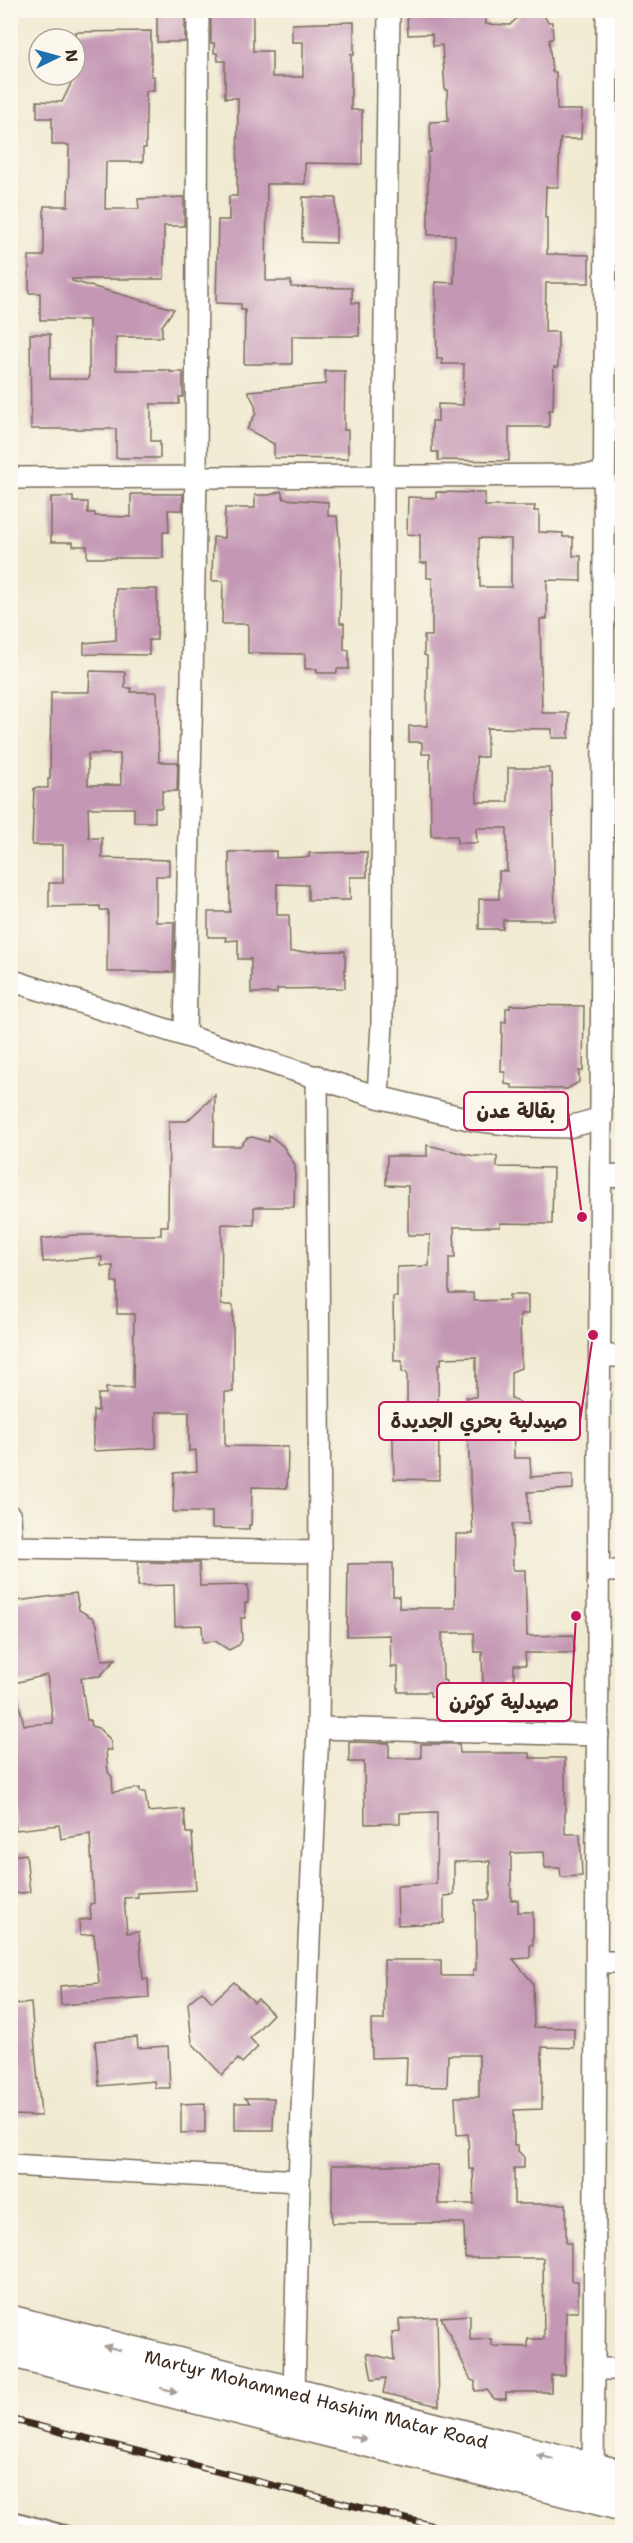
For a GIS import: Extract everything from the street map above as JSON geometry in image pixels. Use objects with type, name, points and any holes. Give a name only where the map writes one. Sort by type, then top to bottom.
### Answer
[{"type":"main road","name":"Martyr Mohammed Hashim Matar Road","points":[[10,2322],[294,2394],[601,2481],[622,2504]]},
{"type":"main road","name":"Martyr Mohammed Hashim Matar Road","points":[[10,2350],[601,2481]]},
{"type":"street","points":[[185,1035],[196,476],[198,10]]},
{"type":"street","points":[[378,1097],[382,1024],[383,475],[389,10]]},
{"type":"street","points":[[601,2481],[594,2369],[601,1177],[613,699],[604,475],[614,218],[607,10]]},
{"type":"street","points":[[10,478],[604,475]]},
{"type":"street","points":[[10,980],[378,1097],[473,1120],[524,1126],[569,1127],[602,1118]]},
{"type":"street","points":[[294,2394],[299,2181],[318,1728],[320,1552],[316,1076]]},
{"type":"street","points":[[601,1177],[622,1176]]},
{"type":"street","points":[[600,1356],[622,1356]]},
{"type":"street","points":[[10,1516],[11,1547],[320,1552]]},
{"type":"street","points":[[599,1571],[622,1571]]},
{"type":"street","points":[[318,1728],[598,1735]]},
{"type":"street","points":[[596,1962],[622,1962]]},
{"type":"street","points":[[10,2164],[299,2181]]},
{"type":"street","points":[[594,2369],[622,2369]]},
{"type":"lane","points":[[10,2516],[68,2532]]},
{"type":"building","points":[[229,10],[253,10],[253,51],[272,51],[272,77],[303,77],[303,42],[292,42],[292,24],[354,22],[354,55],[351,54],[351,110],[362,110],[362,164],[305,163],[305,184],[267,184],[266,281],[291,281],[291,287],[352,288],[352,303],[359,303],[359,336],[292,336],[292,364],[244,364],[245,310],[241,310],[241,304],[216,303],[218,220],[229,220],[229,196],[237,196],[238,98],[225,98],[225,61],[218,61],[217,53],[214,53],[214,43],[211,43],[211,16],[229,16]]},
{"type":"building","points":[[436,10],[485,10],[486,24],[510,25],[525,10],[540,10],[548,22],[552,22],[553,38],[549,40],[552,72],[556,72],[557,110],[582,110],[581,139],[560,139],[558,187],[546,187],[545,218],[547,218],[547,254],[589,255],[589,283],[546,283],[545,332],[558,332],[558,367],[554,367],[553,410],[549,410],[549,427],[509,427],[509,461],[438,460],[438,452],[432,452],[432,421],[438,421],[438,404],[463,405],[464,364],[442,364],[442,359],[437,359],[435,282],[454,283],[455,235],[428,235],[430,122],[448,121],[442,45],[433,46],[432,34],[408,35],[407,15],[436,13]]},
{"type":"building","points":[[157,14],[185,14],[185,42],[157,42]]},
{"type":"building","points":[[151,31],[151,76],[154,76],[154,91],[146,91],[146,148],[143,148],[143,162],[106,162],[105,209],[139,209],[138,199],[184,197],[184,226],[164,226],[164,279],[72,279],[72,281],[174,309],[162,326],[162,337],[116,337],[116,370],[183,372],[183,397],[179,397],[179,404],[151,404],[151,441],[160,441],[160,458],[116,458],[116,429],[31,429],[30,334],[50,334],[50,379],[89,379],[89,320],[40,320],[40,293],[29,293],[29,256],[44,256],[44,206],[68,206],[69,145],[52,145],[52,118],[37,118],[37,101],[62,102],[69,87],[87,87],[87,32]]},
{"type":"building","points":[[303,197],[336,198],[336,243],[302,242]]},
{"type":"building","points":[[325,371],[345,371],[344,430],[348,430],[348,459],[274,458],[274,444],[247,429],[256,413],[248,391],[326,384]]},
{"type":"building","points":[[281,491],[284,499],[328,502],[328,516],[337,516],[341,562],[340,623],[344,623],[344,649],[349,650],[349,669],[337,669],[337,673],[317,673],[317,669],[305,669],[305,654],[248,653],[248,624],[222,624],[223,581],[212,581],[213,537],[224,538],[225,508],[255,508],[255,495],[270,495]]},
{"type":"building","points":[[436,492],[485,493],[485,506],[535,506],[534,511],[539,511],[539,532],[563,533],[563,537],[573,537],[573,556],[581,556],[581,581],[547,580],[547,619],[540,619],[542,713],[569,713],[569,738],[552,738],[552,729],[487,728],[487,757],[476,757],[477,802],[508,802],[508,768],[549,768],[549,773],[552,773],[555,920],[503,920],[503,929],[479,929],[479,899],[499,899],[499,871],[507,871],[507,828],[476,828],[477,843],[457,843],[457,836],[431,836],[430,754],[422,754],[422,742],[409,742],[409,726],[427,726],[427,656],[424,655],[424,636],[432,636],[432,578],[427,578],[427,563],[420,563],[420,535],[407,534],[408,497],[436,498]],"holes":[[[479,538],[511,539],[511,587],[480,587]]]},
{"type":"building","points":[[131,494],[183,494],[183,510],[168,510],[169,532],[163,532],[163,558],[87,558],[87,546],[73,546],[73,542],[51,542],[51,497],[73,497],[73,502],[88,502],[88,513],[95,513],[95,516],[131,517]]},
{"type":"building","points":[[116,589],[157,589],[157,640],[149,640],[149,655],[84,654],[84,643],[116,640]]},
{"type":"building","points":[[90,671],[125,672],[125,688],[131,688],[131,692],[157,692],[159,762],[178,762],[177,791],[162,791],[162,808],[155,808],[155,822],[134,822],[134,808],[88,808],[89,838],[102,838],[102,858],[169,860],[169,876],[156,876],[156,922],[174,922],[173,972],[107,972],[108,910],[100,910],[100,906],[49,907],[49,883],[63,883],[63,845],[32,845],[34,788],[48,788],[48,779],[50,779],[51,692],[89,692]],"holes":[[[88,754],[120,754],[121,785],[88,785]]]},
{"type":"building","points":[[276,851],[276,858],[309,857],[309,853],[367,852],[367,877],[350,877],[350,900],[308,900],[308,885],[277,884],[277,915],[289,915],[290,952],[345,951],[345,988],[277,989],[277,993],[251,993],[251,959],[238,959],[238,940],[226,941],[226,937],[208,937],[208,912],[230,912],[229,852]]},
{"type":"building","points":[[510,1005],[584,1006],[583,1071],[579,1071],[579,1082],[567,1089],[512,1088],[512,1085],[505,1084],[505,1072],[501,1072],[502,1022],[506,1022],[506,1008],[510,1008]]},
{"type":"building","points":[[215,1095],[214,1146],[240,1146],[247,1138],[252,1137],[269,1142],[269,1135],[283,1146],[295,1165],[294,1207],[254,1207],[254,1225],[222,1224],[221,1305],[233,1305],[233,1392],[225,1392],[225,1446],[288,1447],[287,1488],[252,1487],[249,1529],[212,1528],[212,1512],[173,1512],[174,1473],[197,1471],[196,1450],[189,1451],[189,1412],[156,1412],[156,1448],[93,1451],[93,1410],[98,1411],[98,1394],[106,1394],[106,1388],[133,1388],[134,1314],[117,1314],[117,1282],[112,1282],[113,1266],[101,1266],[102,1257],[43,1262],[41,1239],[74,1235],[161,1235],[161,1226],[168,1226],[169,1121],[187,1121]]},
{"type":"building","points":[[427,1145],[474,1156],[497,1156],[497,1167],[553,1168],[552,1224],[500,1223],[500,1227],[454,1227],[455,1258],[449,1258],[449,1293],[473,1293],[474,1301],[509,1300],[509,1295],[528,1295],[528,1314],[520,1314],[521,1368],[511,1372],[511,1398],[541,1414],[513,1414],[514,1458],[530,1458],[531,1477],[573,1474],[573,1489],[528,1492],[529,1524],[512,1524],[513,1570],[525,1570],[527,1636],[573,1635],[574,1653],[525,1653],[526,1665],[514,1665],[514,1683],[504,1683],[504,1689],[483,1689],[482,1652],[475,1652],[474,1633],[442,1633],[443,1680],[446,1681],[446,1696],[430,1696],[430,1692],[398,1692],[398,1667],[391,1667],[390,1635],[347,1636],[348,1564],[393,1563],[393,1596],[399,1596],[399,1608],[455,1608],[456,1534],[473,1534],[466,1397],[476,1397],[476,1357],[441,1358],[441,1364],[438,1364],[439,1480],[394,1479],[392,1406],[407,1406],[407,1372],[402,1372],[402,1361],[394,1361],[393,1297],[397,1297],[397,1267],[429,1266],[430,1235],[408,1235],[408,1186],[386,1185],[387,1156],[427,1156]]},
{"type":"building","points":[[138,1562],[199,1563],[200,1586],[248,1585],[248,1603],[245,1603],[245,1618],[241,1618],[242,1640],[239,1645],[229,1650],[215,1641],[203,1642],[202,1625],[175,1626],[174,1585],[138,1586]]},
{"type":"building","points":[[76,1593],[79,1610],[93,1618],[97,1625],[102,1660],[116,1659],[100,1676],[81,1678],[87,1720],[90,1720],[91,1726],[98,1728],[110,1739],[112,1750],[106,1750],[113,1792],[140,1788],[140,1792],[145,1792],[148,1812],[184,1809],[186,1833],[192,1833],[196,1890],[137,1893],[138,1897],[124,1898],[127,1933],[139,1932],[143,1979],[148,1979],[149,1998],[61,2005],[60,1986],[99,1983],[94,1934],[80,1935],[79,1920],[91,1919],[90,1904],[94,1903],[90,1834],[61,1839],[59,1825],[16,1830],[10,1786],[10,1695],[17,1694],[24,1725],[53,1723],[47,1675],[10,1684],[10,1602]]},
{"type":"building","points":[[349,1742],[389,1743],[389,1758],[421,1758],[421,1744],[459,1744],[460,1753],[530,1753],[530,1758],[565,1758],[565,1834],[580,1834],[582,1876],[561,1877],[560,1868],[545,1868],[544,1852],[511,1853],[511,1900],[518,1900],[518,1912],[533,1912],[533,1945],[530,1945],[530,1958],[513,1959],[533,1983],[534,2027],[574,2028],[574,2048],[542,2047],[542,2109],[514,2110],[514,2145],[518,2145],[518,2151],[524,2157],[524,2168],[514,2168],[514,2204],[566,2204],[566,2243],[571,2243],[571,2281],[578,2281],[578,2312],[566,2312],[565,2375],[551,2375],[551,2392],[506,2392],[506,2399],[494,2399],[487,2390],[475,2391],[475,2381],[471,2380],[441,2317],[470,2315],[470,2340],[492,2339],[492,2346],[528,2347],[528,2339],[544,2339],[543,2258],[465,2258],[464,2223],[332,2223],[332,2165],[438,2165],[438,2204],[474,2204],[473,2169],[469,2169],[468,2134],[457,2135],[455,2097],[479,2097],[479,2055],[448,2055],[447,2087],[406,2086],[407,2057],[372,2058],[371,2020],[384,2020],[384,1960],[441,1960],[441,1976],[473,1976],[473,1970],[476,1970],[475,1900],[489,1900],[490,1897],[490,1861],[454,1862],[454,1895],[444,1896],[444,1923],[398,1925],[397,1886],[436,1884],[437,1812],[400,1813],[400,1823],[365,1824],[364,1762],[349,1762]]},
{"type":"building","points":[[26,1854],[30,1892],[10,1894],[10,1856]]},
{"type":"building","points":[[234,1982],[254,2002],[258,1999],[273,2014],[250,2038],[258,2047],[242,2063],[238,2059],[222,2075],[192,2043],[188,2003],[202,1991],[212,2002]]},
{"type":"building","points":[[31,2003],[41,2116],[13,2115],[10,2090],[10,2005]]},
{"type":"building","points":[[137,2037],[138,2048],[168,2046],[170,2088],[155,2088],[154,2081],[99,2086],[95,2041]]},
{"type":"building","points":[[245,2098],[274,2098],[273,2130],[235,2130],[235,2103],[250,2103]]},
{"type":"building","points":[[205,2103],[205,2132],[181,2133],[181,2104]]},
{"type":"building","points":[[437,2317],[439,2406],[383,2393],[386,2378],[372,2380],[367,2353],[394,2360],[392,2333],[400,2332],[399,2319]]},
{"type":"railway","points":[[10,2419],[458,2532]]},
{"type":"place","name":"بقالة عدن","points":[[582,1217]]},
{"type":"place","name":"صيدلية بحري الجديدة","points":[[593,1335]]},
{"type":"place","name":"صيدلية كوثرن","points":[[576,1616]]}]
